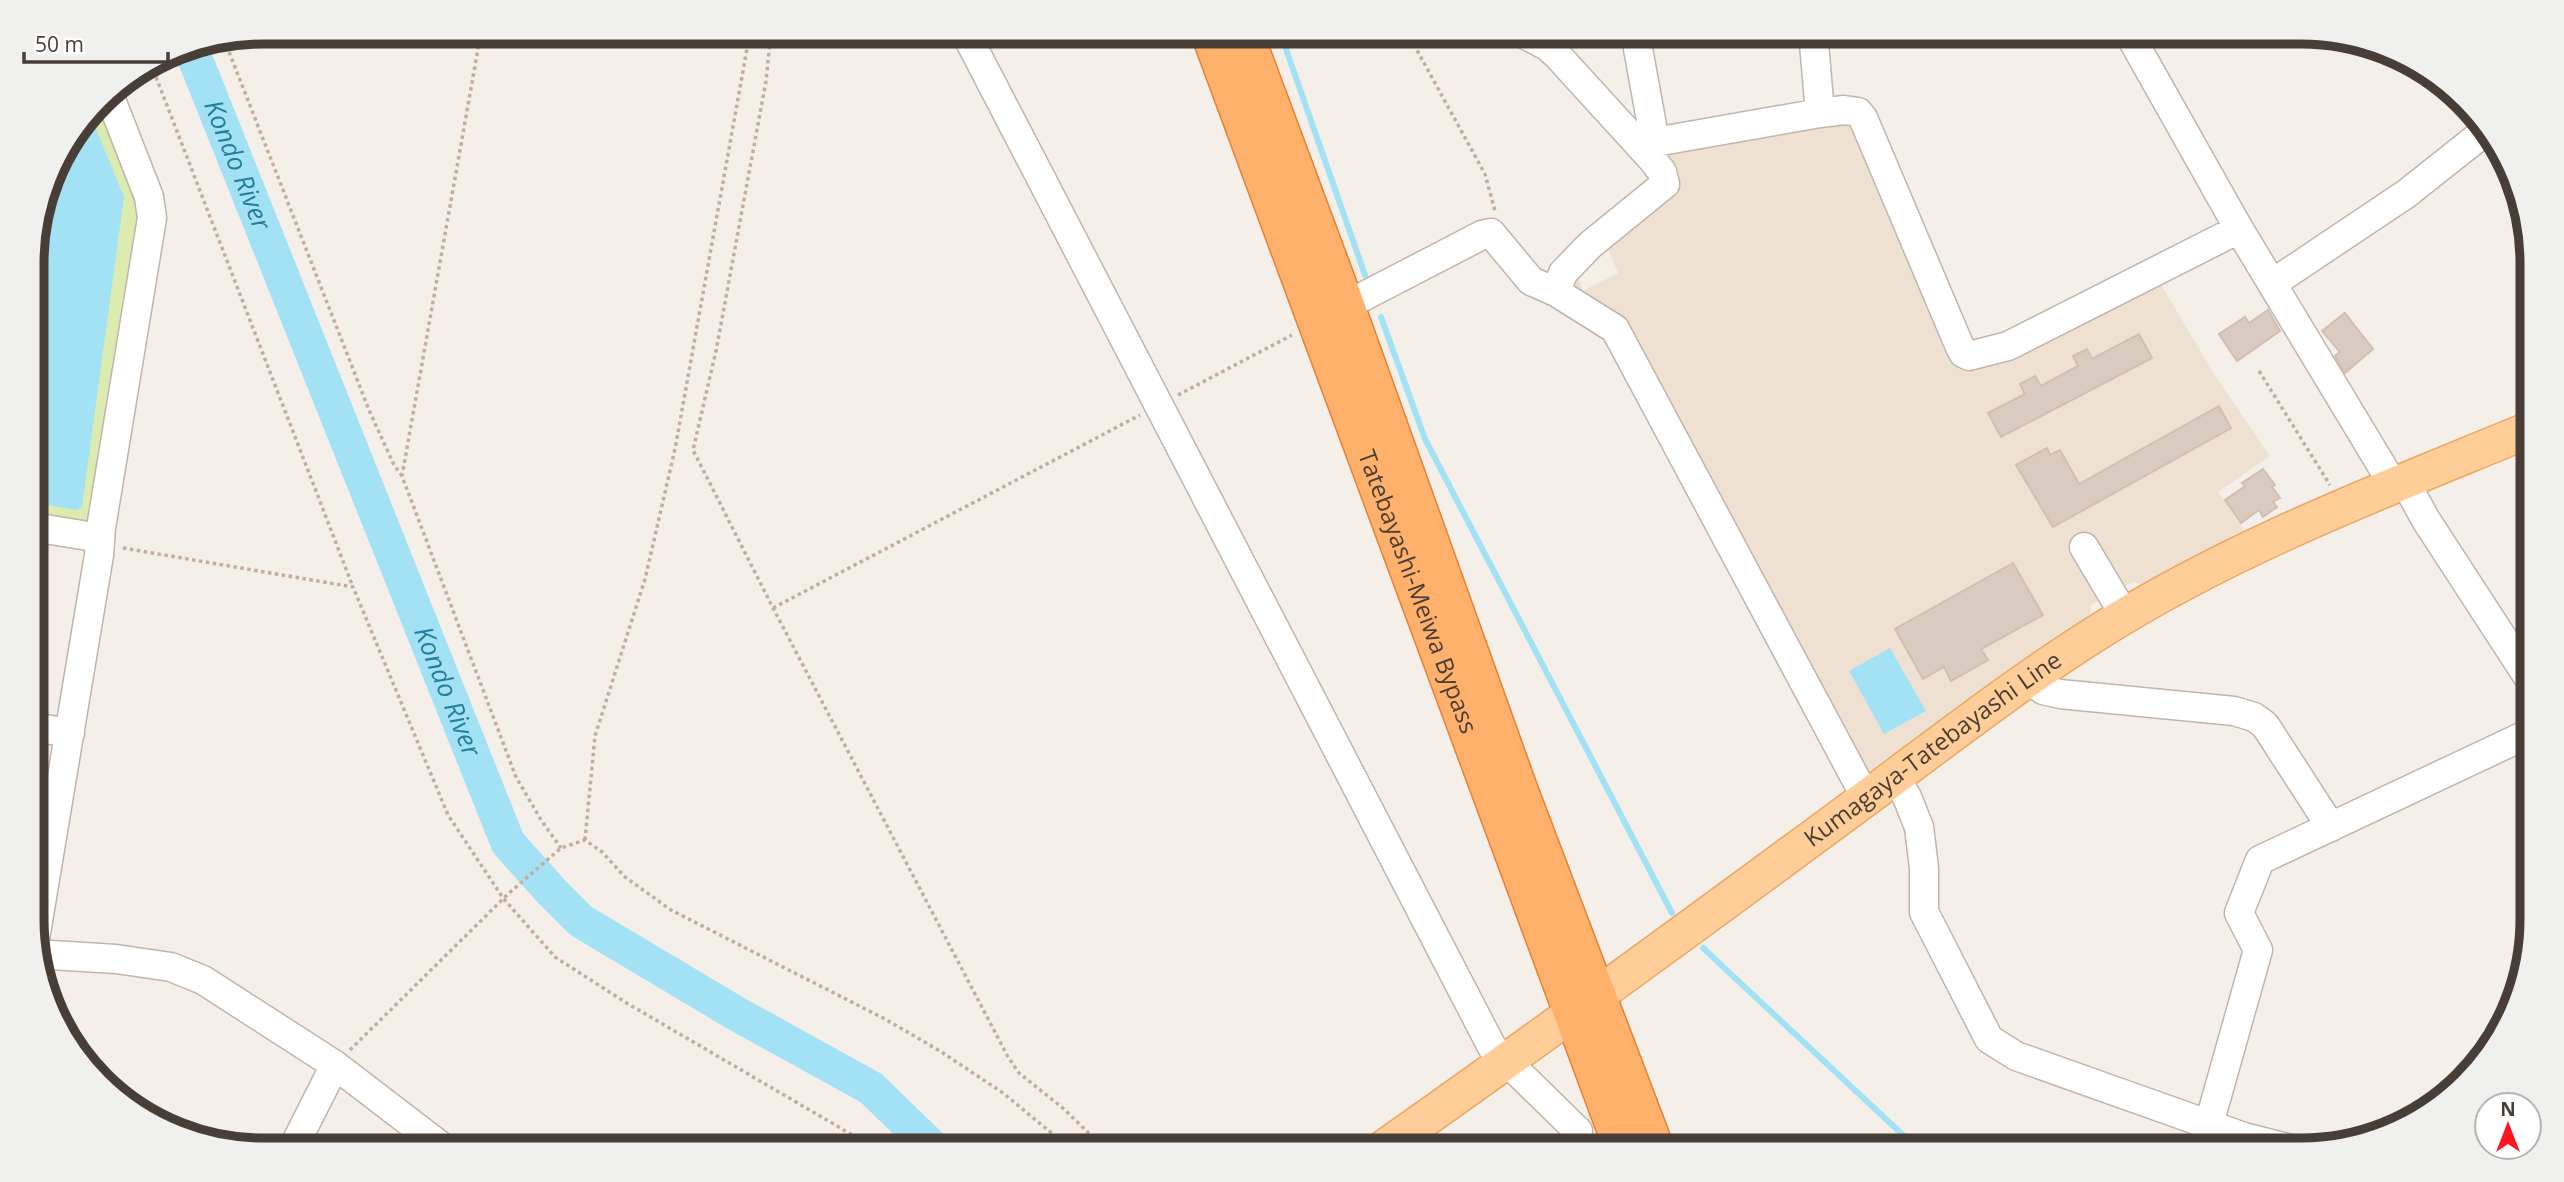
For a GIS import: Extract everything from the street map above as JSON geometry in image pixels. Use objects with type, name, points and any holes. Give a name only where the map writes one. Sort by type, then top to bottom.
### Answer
[{"type":"highway","name":"Tatebayashi-Meiwa Bypass","points":[[1215,44],[1332,313],[1518,792],[1586,1005],[1621,1138]]},
{"type":"highway","name":"Tatebayashi-Meiwa Bypass","points":[[1247,44],[1332,313]]},
{"type":"highway","name":"Tatebayashi-Meiwa Bypass","points":[[1586,1005],[1649,1138]]},
{"type":"main road","name":"Kumagaya-Tatebayashi Line","points":[[1398,1138],[1586,1005],[2028,679],[2125,616],[2246,551],[2520,434]]},
{"type":"street","points":[[971,44],[1492,1047],[1578,1131]]},
{"type":"street","points":[[1543,44],[1654,150]]},
{"type":"street","points":[[1556,292],[1563,273],[1581,254],[1665,184],[1654,150],[1636,44]]},
{"type":"street","points":[[1814,44],[1820,113]]},
{"type":"street","points":[[2135,44],[2239,229],[2399,484],[2426,520],[2520,665]]},
{"type":"street","points":[[44,886],[105,542],[152,218],[149,197],[112,104]]},
{"type":"street","points":[[1654,150],[1820,113],[1853,111],[1863,118],[1960,347],[1963,353],[1969,356],[2008,345],[2239,229]]},
{"type":"street","points":[[2273,283],[2406,194],[2479,136]]},
{"type":"street","points":[[1332,313],[1482,235],[1491,233],[1531,281],[1556,292],[1606,322],[1621,337],[1850,768],[1868,797]]},
{"type":"street","points":[[44,529],[105,542]]},
{"type":"street","points":[[2084,547],[2125,616]]},
{"type":"street","points":[[2028,679],[2043,690],[2060,694],[2234,711],[2254,717],[2265,725],[2331,827]]},
{"type":"street","points":[[44,729],[70,733]]},
{"type":"street","points":[[2208,1124],[2258,950],[2239,913],[2260,860],[2520,738]]},
{"type":"street","points":[[1895,777],[1907,797],[1920,835],[1924,868],[1924,912],[1989,1039],[2016,1056],[2248,1138]]},
{"type":"street","points":[[47,955],[116,959],[171,967],[203,980],[335,1065],[430,1138]]},
{"type":"street","points":[[298,1138],[335,1065]]},
{"type":"path","points":[[402,476],[479,44]]},
{"type":"path","points":[[585,840],[595,736],[645,579],[675,449],[748,44]]},
{"type":"path","points":[[770,44],[766,81],[716,351],[693,450],[1008,1057],[1019,1073],[1064,1109],[1094,1138]]},
{"type":"path","points":[[1414,44],[1485,174],[1495,212],[1491,233]]},
{"type":"path","points":[[226,47],[369,410],[394,465],[402,476],[516,777],[561,848]]},
{"type":"path","points":[[154,72],[353,587],[448,815],[503,898],[555,957],[625,1002],[857,1138]]},
{"type":"path","points":[[773,608],[1332,313]]},
{"type":"path","points":[[2259,371],[2345,508]]},
{"type":"path","points":[[105,542],[353,587]]},
{"type":"path","points":[[335,1065],[503,898],[561,848],[585,840]]},
{"type":"path","points":[[585,840],[602,852],[625,877],[671,910],[885,1019],[940,1051],[1003,1093],[1057,1138]]},
{"type":"shaded area","points":[[1850,116],[1960,364],[2157,278],[2214,374],[2270,456],[2218,492],[2246,533],[2148,586],[2133,582],[2091,605],[2089,622],[1870,777],[1627,330],[1565,280],[1575,269],[1583,291],[1618,273],[1605,242],[1672,181],[1664,150]]},
{"type":"green space","points":[[108,108],[146,203],[96,522],[86,528],[44,521],[44,248],[51,206],[60,179],[89,129]]},
{"type":"water","points":[[94,123],[124,197],[82,507],[76,510],[44,504],[44,248],[51,206],[60,179],[73,153]]},
{"type":"water","points":[[1890,648],[1926,711],[1884,734],[1849,671]]},
{"type":"building","points":[[2268,310],[2280,331],[2237,361],[2219,334],[2245,317],[2249,323]]},
{"type":"building","points":[[2345,313],[2373,349],[2345,373],[2335,356],[2340,352],[2322,331]]},
{"type":"building","points":[[2139,334],[2152,358],[2001,437],[1988,413],[2025,394],[2020,384],[2035,376],[2041,386],[2078,366],[2073,356],[2087,349],[2092,359]]},
{"type":"building","points":[[2219,406],[2231,428],[2053,527],[2016,465],[2047,448],[2050,455],[2060,450],[2079,484]]},
{"type":"building","points":[[2263,469],[2275,485],[2272,487],[2280,498],[2273,502],[2277,507],[2263,517],[2259,510],[2241,523],[2225,500],[2245,486],[2242,483]]},
{"type":"building","points":[[2013,563],[2043,615],[1981,649],[1988,660],[1951,681],[1944,667],[1923,679],[1895,629]]},
{"type":"waterway","points":[[1284,44],[1365,275]]},
{"type":"waterway","name":"Kondo River","points":[[193,55],[508,843],[581,921],[737,1014],[871,1088],[923,1138]]},
{"type":"waterway","points":[[1381,317],[1425,439],[1672,913]]},
{"type":"waterway","points":[[1703,948],[1906,1138]]}]
